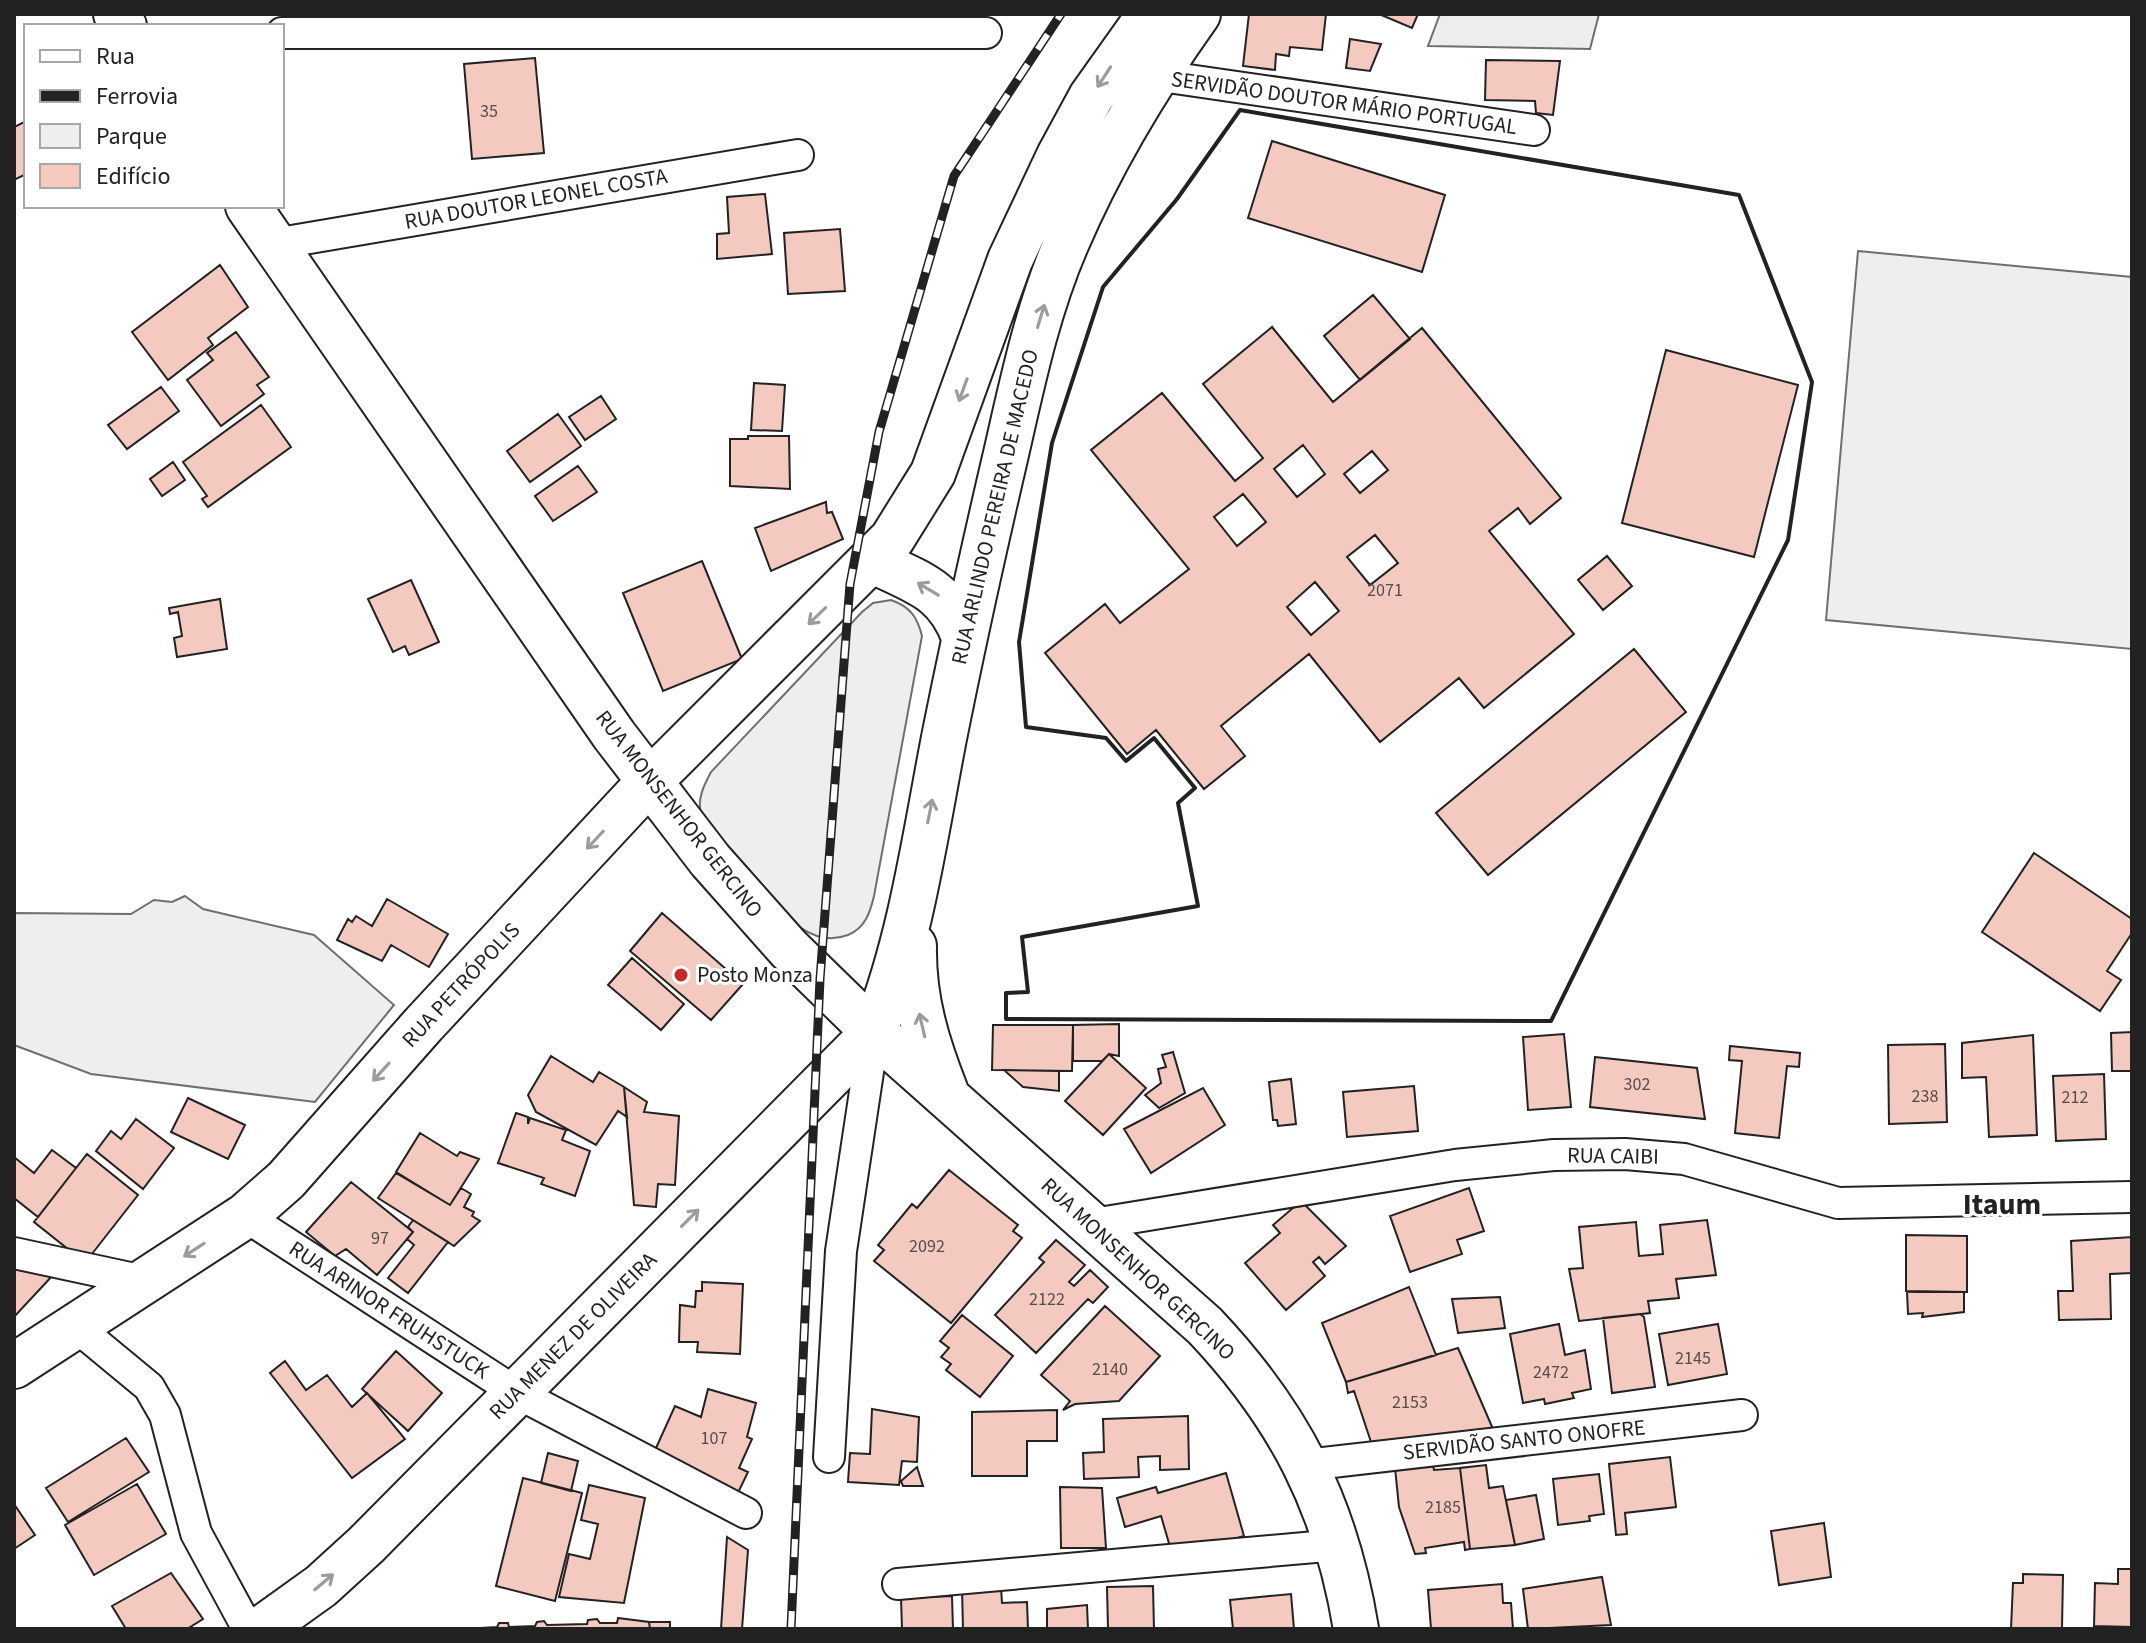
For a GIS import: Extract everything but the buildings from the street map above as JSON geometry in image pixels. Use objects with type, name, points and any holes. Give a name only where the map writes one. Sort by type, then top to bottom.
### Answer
[{"type":"main road","points":[[964,637],[955,611],[941,597],[873,561],[906,520],[933,473],[1010,260],[1059,156],[1091,97],[1150,14]]},
{"type":"main road","name":"RUA ARLINDO PEREIRA DE MACEDO","points":[[874,1032],[887,1002],[915,888],[964,637],[1042,311],[1065,246],[1100,170],[1154,75],[1198,14]]},
{"type":"main road","name":"RUA MONSENHOR GERCINO","points":[[249,208],[648,783],[757,915],[874,1032],[1093,1224],[1205,1326],[1243,1367],[1276,1410],[1306,1465],[1338,1545],[1356,1629]]},
{"type":"main road","name":"RUA PETRÓPOLIS","points":[[14,1366],[245,1216],[286,1180],[423,1025],[648,783],[873,561]]},
{"type":"main road","points":[[915,888],[917,999],[927,1045],[949,1098]]},
{"type":"main road","name":"RUA MENEZ DE OLIVEIRA","points":[[261,1629],[321,1586],[366,1545],[874,1032]]},
{"type":"street","points":[[284,33],[986,33]]},
{"type":"street","name":"SERVIDÃO DOUTOR MÁRIO PORTUGAL","points":[[1154,75],[1534,130]]},
{"type":"street","name":"RUA DOUTOR LEONEL COSTA","points":[[274,244],[798,155]]},
{"type":"street","points":[[829,1457],[841,1251],[874,1032]]},
{"type":"street","name":"RUA CAIBI","points":[[1093,1224],[1455,1165],[1554,1155],[1625,1154],[1684,1159],[1838,1203],[2132,1197]]},
{"type":"street","name":"RUA ARINOR FRUHSTUCK","points":[[245,1216],[517,1393],[746,1513]]},
{"type":"street","points":[[14,1253],[144,1281]]},
{"type":"street","points":[[74,1325],[149,1387],[165,1415],[196,1533],[248,1629]]},
{"type":"street","name":"SERVIDÃO SANTO ONOFRE","points":[[1306,1465],[1742,1415]]},
{"type":"street","points":[[898,1584],[1338,1545]]},
{"type":"green space","points":[[1858,251],[2132,277],[2132,649],[1826,620]]},
{"type":"green space","points":[[891,600],[912,613],[922,636],[874,896],[866,919],[854,932],[833,938],[818,936],[781,911],[716,839],[701,813],[701,797],[711,772],[862,612],[873,603]]},
{"type":"green space","points":[[185,896],[203,909],[314,935],[394,1005],[315,1102],[91,1074],[14,1045],[14,913],[131,914],[154,900],[172,902]]},
{"type":"shaded area","points":[[1440,14],[1599,14],[1590,49],[1428,46]]},
{"type":"railway","points":[[791,1629],[820,979],[850,584],[879,432],[954,176],[1061,14]]},
{"type":"wall","points":[[1240,110],[1739,195],[1812,382],[1788,540],[1551,1021],[1006,1019],[1006,993],[1028,992],[1022,937],[1198,906],[1178,803],[1195,788],[1154,738],[1126,761],[1106,738],[1026,727],[1019,642],[1052,443],[1103,287],[1177,199],[1240,110]]},
{"type":"place","name":"Posto Monza","points":[[681,975]]},
{"type":"district","name":"Itaum","points":[[2002,1204]]}]
